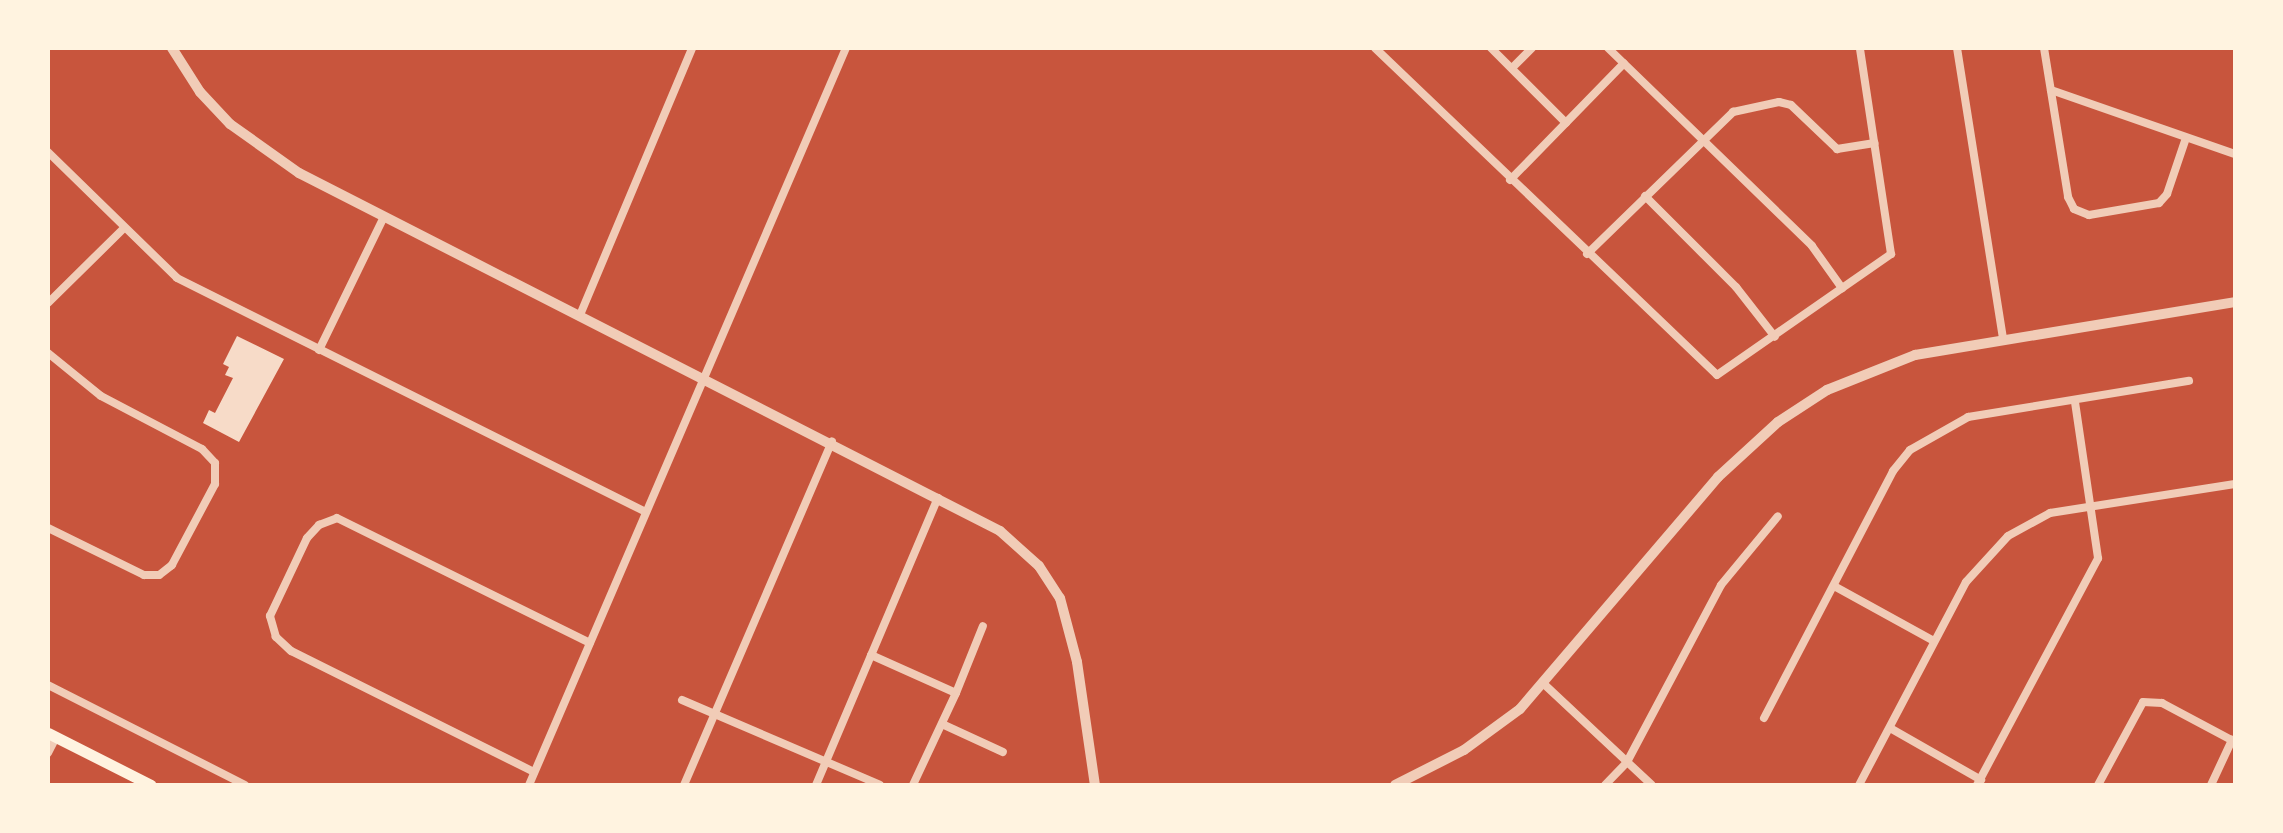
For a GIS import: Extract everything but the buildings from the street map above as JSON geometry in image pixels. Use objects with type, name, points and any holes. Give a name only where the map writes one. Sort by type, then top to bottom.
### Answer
[{"type":"main road","points":[[52,735],[151,785]]},
{"type":"street","points":[[172,48],[208,101],[253,145],[384,217],[832,442],[1011,541],[1039,566],[1060,598],[1077,662],[1095,785]]},
{"type":"street","points":[[580,315],[692,48]]},
{"type":"street","points":[[529,785],[846,48]]},
{"type":"street","points":[[1375,48],[1717,375],[1884,260],[1893,245],[1860,48]]},
{"type":"street","points":[[1491,48],[1566,123]]},
{"type":"street","points":[[1512,68],[1532,48]]},
{"type":"street","points":[[1608,48],[1812,246],[1842,288]]},
{"type":"street","points":[[1957,48],[2003,338]]},
{"type":"street","points":[[2044,48],[2068,197],[2074,209],[2089,215],[2159,203],[2167,194],[2186,138]]},
{"type":"street","points":[[1510,180],[1624,63]]},
{"type":"street","points":[[2051,90],[2235,154]]},
{"type":"street","points":[[1587,254],[1702,137],[1733,112],[1779,102],[1791,105],[1837,149],[1875,143]]},
{"type":"street","points":[[48,152],[122,230],[177,278],[646,512]]},
{"type":"street","points":[[1645,196],[1736,287],[1775,337]]},
{"type":"street","points":[[319,350],[384,217]]},
{"type":"street","points":[[48,303],[122,230]]},
{"type":"street","points":[[1395,785],[1464,750],[1545,685],[1718,477],[1778,422],[1827,390],[1881,366],[2003,338],[2235,302]]},
{"type":"street","points":[[48,353],[101,396],[202,449],[215,463],[215,484],[172,565],[159,575],[144,575],[48,528]]},
{"type":"street","points":[[1764,718],[1893,471],[1910,450],[1968,417],[2189,381]]},
{"type":"street","points":[[1890,728],[1979,782],[2098,558],[2075,402]]},
{"type":"street","points":[[684,785],[832,442]]},
{"type":"street","points":[[1859,785],[1934,641],[1990,550],[2040,516],[2235,484]]},
{"type":"street","points":[[816,785],[938,498]]},
{"type":"street","points":[[1605,785],[1627,762],[1716,593],[1778,516]]},
{"type":"street","points":[[534,772],[291,651],[276,637],[270,616],[307,538],[319,525],[337,518],[590,643]]},
{"type":"street","points":[[1834,586],[1934,641]]},
{"type":"street","points":[[913,785],[983,626]]},
{"type":"street","points":[[871,655],[956,693]]},
{"type":"street","points":[[48,685],[245,785]]},
{"type":"street","points":[[1545,685],[1652,785]]},
{"type":"street","points":[[682,700],[880,785]]},
{"type":"street","points":[[2098,785],[2143,702],[2162,703],[2233,741],[2211,785]]},
{"type":"street","points":[[942,724],[1003,752]]},
{"type":"street","points":[[48,753],[52,735]]}]
